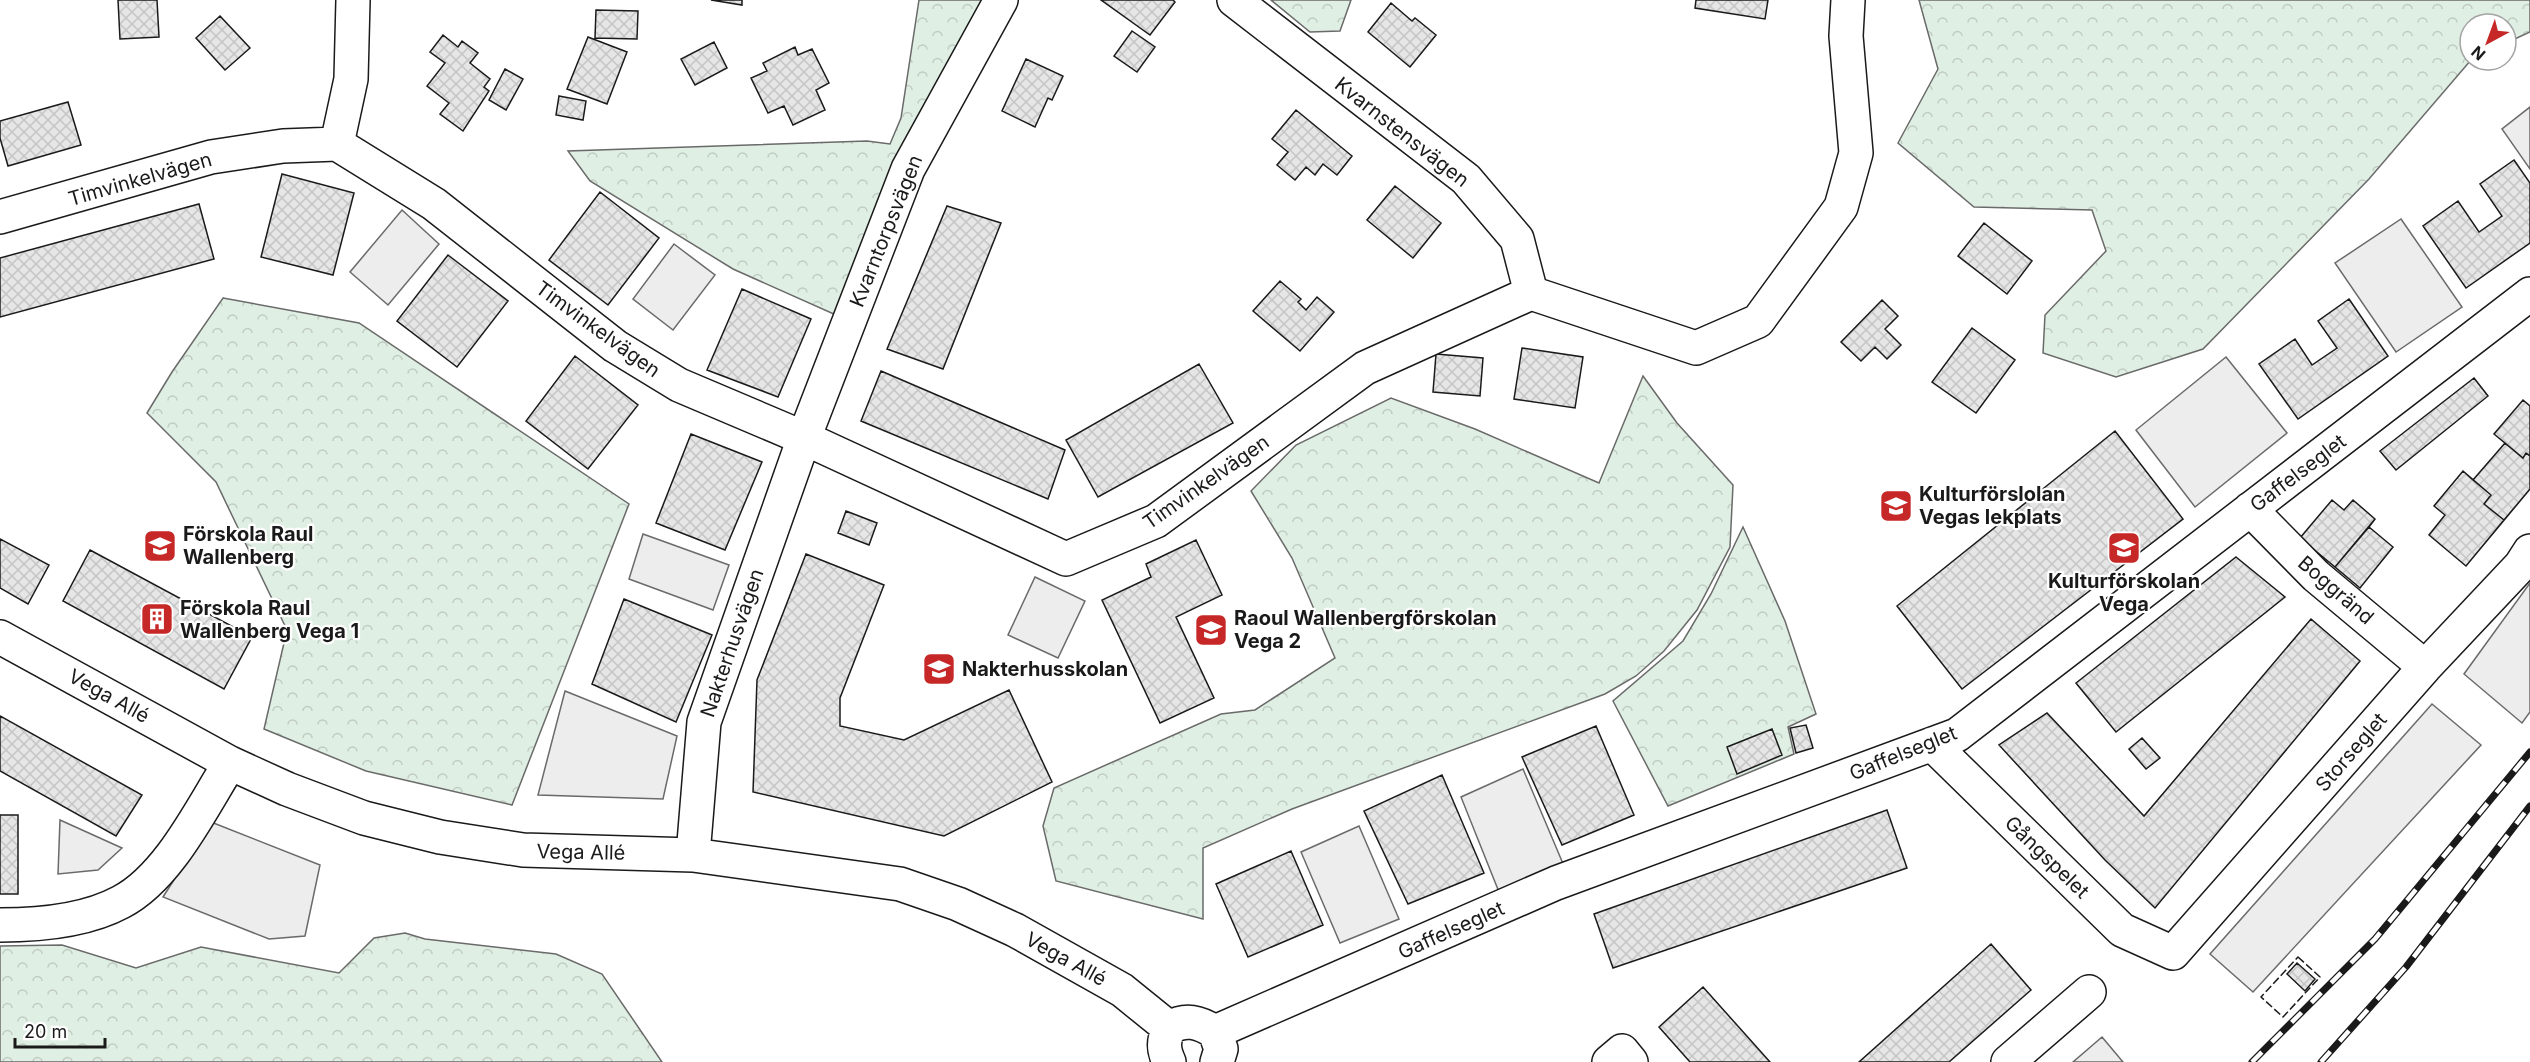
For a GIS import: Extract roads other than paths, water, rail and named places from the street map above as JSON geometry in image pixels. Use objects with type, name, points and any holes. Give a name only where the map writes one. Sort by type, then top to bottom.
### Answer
[{"type":"street","points":[[337,144],[351,79],[353,0]]},
{"type":"street","name":"Kvarntorpsvägen","points":[[804,438],[908,169],[1001,0]]},
{"type":"street","name":"Kvarnstensvägen","points":[[1234,0],[1466,179],[1517,238],[1531,293]]},
{"type":"street","points":[[1531,293],[1696,348],[1758,321],[1841,207],[1856,153],[1846,36],[1848,0]]},
{"type":"street","name":"Timvinkelvägen","points":[[0,217],[211,157],[293,145],[337,144],[434,204],[615,346],[679,386],[804,438],[1066,560],[1156,521],[1365,368],[1531,293]]},
{"type":"street","name":"Gaffelseglet","points":[[1216,1047],[1556,883],[1957,735],[2530,294]]},
{"type":"street","name":"Nakterhusvägen","points":[[693,855],[704,722],[804,438]]},
{"type":"street","name":"Boggränd","points":[[2250,509],[2316,576],[2425,667]]},
{"type":"street","name":"Storseglet","points":[[2173,953],[2425,667],[2521,565],[2530,551]]},
{"type":"street","name":"Vega Allé","points":[[0,637],[230,763],[287,789],[364,818],[440,837],[523,850],[693,855],[900,884],[958,904],[1015,930],[1122,990],[1169,1028]]},
{"type":"street","name":"Gångspelet","points":[[1932,744],[2122,930],[2173,953]]},
{"type":"street","points":[[0,925],[85,916],[122,902],[152,880],[181,841],[230,763]]},
{"type":"street","points":[[2008,1062],[2089,992]]},
{"type":"street","points":[[1169,1062],[1163,1046],[1169,1028],[1185,1021],[1198,1023],[1216,1047]]},
{"type":"railway","points":[[2252,1062],[2375,939],[2530,752]]},
{"type":"railway","points":[[2321,1062],[2406,967],[2530,806]]},
{"type":"place","name":"Kulturförslolan Vegas lekplats","points":[[1896,506]]},
{"type":"place","name":"Förskola Raul Wallenberg","points":[[160,546]]},
{"type":"place","name":"Kulturförskolan Vega","points":[[2124,548]]},
{"type":"place","name":"Förskola Raul Wallenberg Vega 1","points":[[157,619]]},
{"type":"place","name":"Raoul Wallenbergförskolan Vega 2","points":[[1211,630]]},
{"type":"place","name":"Nakterhusskolan","points":[[939,669]]}]
